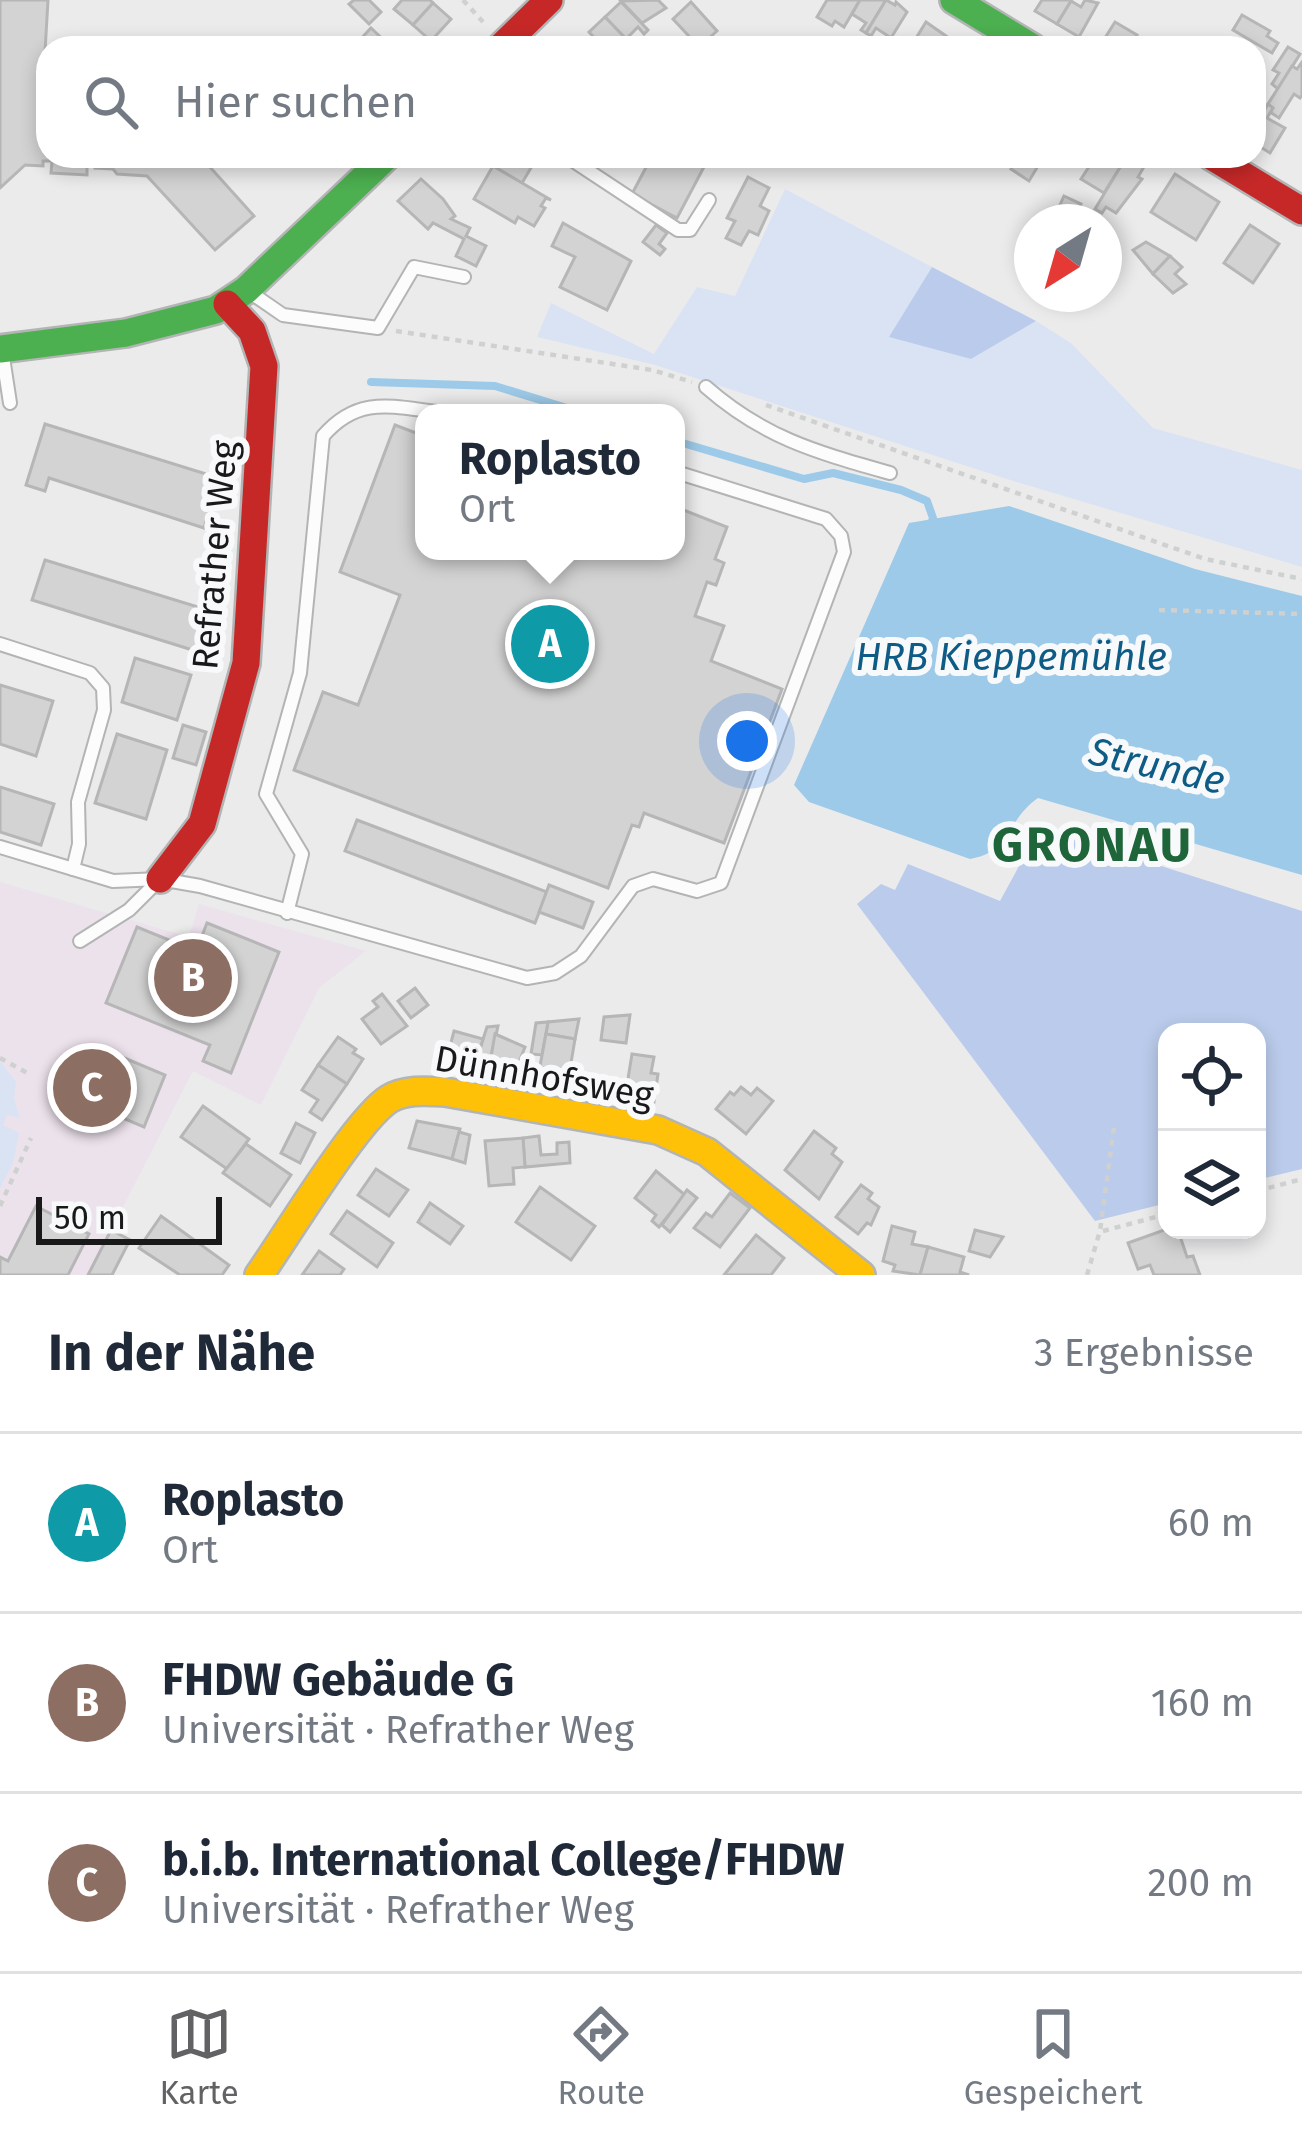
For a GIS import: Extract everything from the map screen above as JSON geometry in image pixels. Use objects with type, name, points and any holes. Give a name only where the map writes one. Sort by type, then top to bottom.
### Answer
[{"type":"street","points":[[512,36],[549,0]]},
{"type":"street","points":[[954,0],[1013,36]]},
{"type":"street","points":[[1,349],[184,321],[237,297],[374,168]]},
{"type":"street","points":[[1231,168],[1302,211]]},
{"type":"street","name":"Refrather Weg","points":[[160,879],[202,824],[239,692],[250,631],[264,366],[261,346],[237,297]]},
{"type":"street","name":"Dünnhofsweg","points":[[259,1275],[364,1124],[388,1099],[412,1091],[445,1092],[658,1130],[707,1152],[861,1275]]},
{"type":"lane","points":[[584,168],[677,230],[690,230],[709,200]]},
{"type":"lane","points":[[237,297],[283,315],[378,328],[414,267],[464,277]]},
{"type":"lane","points":[[1,349],[10,403]]},
{"type":"lane","points":[[706,387],[754,425],[890,473]]},
{"type":"lane","points":[[287,913],[302,854],[266,794],[300,673],[323,436],[339,418],[367,405],[415,410]]},
{"type":"lane","points":[[0,847],[113,881],[160,879],[200,886],[527,978],[555,974],[581,956],[633,886],[653,879],[698,891],[721,883],[844,552],[841,536],[826,519],[685,475]]},
{"type":"lane","points":[[0,644],[90,673],[103,688],[104,710],[78,802],[79,844],[73,869]]},
{"type":"lane","points":[[80,941],[129,910],[160,879]]},
{"type":"path","points":[[1159,610],[1302,614]]},
{"type":"path","points":[[0,1058],[29,1074]]},
{"type":"path","points":[[1088,1275],[1100,1232],[1114,1127]]},
{"type":"path","points":[[0,1206],[31,1138]]},
{"type":"path","points":[[1266,1189],[1302,1179]]},
{"type":"path","points":[[1100,1232],[1158,1216]]},
{"type":"shaded area","points":[[785,189],[932,267],[890,337],[971,359],[1036,321],[1071,343],[1153,428],[1302,470],[1302,567],[1010,480],[655,365],[537,337],[551,303],[654,354],[697,287],[735,296]]},
{"type":"shaded area","points":[[932,267],[1036,321],[971,359],[889,337]]},
{"type":"shaded area","points":[[1042,833],[1058,833],[1302,911],[1302,1169],[1266,1178],[1266,1023],[1158,1023],[1158,1205],[1095,1221],[857,904],[881,884],[895,890],[908,864],[1000,901]]},
{"type":"shaded area","points":[[0,882],[189,937],[199,904],[366,951],[319,988],[261,1105],[193,1071],[88,1275],[0,1275]]},
{"type":"shaded area","points":[[0,1061],[16,1082],[14,1099],[20,1118],[7,1115],[3,1125],[19,1133],[13,1163],[0,1188]]},
{"type":"water","name":"HRB Kieppemühle","points":[[1009,506],[1195,569],[1302,596],[1302,875],[1038,798],[1002,842],[970,859],[809,802],[794,785],[909,523]]},
{"type":"building","points":[[0,0],[48,0],[46,36],[36,36],[36,166],[25,165],[0,188]]},
{"type":"building","points":[[369,0],[381,12],[369,24],[349,4]]},
{"type":"building","points":[[402,0],[433,3],[413,25],[394,9]]},
{"type":"building","points":[[658,0],[666,8],[642,23],[621,1]]},
{"type":"building","points":[[827,0],[860,0],[844,27],[817,17]]},
{"type":"building","points":[[860,0],[886,0],[866,33],[861,30],[866,23],[852,14]]},
{"type":"building","points":[[886,0],[907,12],[892,36],[876,28],[871,36],[866,33]]},
{"type":"building","points":[[1042,0],[1071,1],[1057,24],[1035,11]]},
{"type":"building","points":[[1085,0],[1098,3],[1080,36],[1057,24],[1071,1],[1081,7]]},
{"type":"building","points":[[621,2],[648,30],[644,34],[638,27],[623,36],[605,17]]},
{"type":"building","points":[[691,2],[717,31],[711,36],[689,36],[673,19]]},
{"type":"building","points":[[433,3],[451,19],[436,36],[425,36],[413,25]]},
{"type":"building","points":[[1242,15],[1270,31],[1267,36],[1278,43],[1272,53],[1266,49],[1266,36],[1243,36],[1233,30]]},
{"type":"building","points":[[605,17],[623,36],[593,36],[589,32]]},
{"type":"building","points":[[926,22],[946,36],[917,36]]},
{"type":"building","points":[[1115,22],[1137,35],[1136,36],[1106,36]]},
{"type":"building","points":[[1288,47],[1300,54],[1278,89],[1272,84],[1279,73],[1273,70]]},
{"type":"building","points":[[1302,62],[1302,95],[1294,94],[1279,118],[1268,104],[1292,66],[1297,69]]},
{"type":"building","points":[[1266,107],[1273,108],[1267,118],[1285,128],[1270,153],[1266,150]]},
{"type":"building","points":[[51,168],[87,168],[87,175],[51,173]]},
{"type":"building","points":[[95,168],[211,168],[254,216],[215,250],[147,176],[117,174],[113,169]]},
{"type":"building","points":[[492,168],[496,168],[551,200],[546,198],[534,226],[518,217],[515,223],[474,199]]},
{"type":"building","points":[[496,168],[531,168],[522,183]]},
{"type":"building","points":[[646,168],[703,168],[677,218],[632,194]]},
{"type":"building","points":[[1012,168],[1037,168],[1029,181]]},
{"type":"building","points":[[1088,168],[1120,168],[1104,193],[1081,179]]},
{"type":"building","points":[[1120,168],[1143,168],[1138,177],[1142,179],[1122,205],[1098,204]]},
{"type":"building","points":[[1175,174],[1219,202],[1196,240],[1151,212]]},
{"type":"building","points":[[748,177],[769,188],[760,206],[769,211],[758,235],[749,231],[741,245],[726,238],[735,221],[727,218]]},
{"type":"building","points":[[421,179],[443,199],[455,216],[451,219],[470,228],[466,236],[486,246],[476,266],[456,256],[464,239],[433,223],[428,229],[398,201]]},
{"type":"building","points":[[563,223],[631,261],[607,310],[560,287],[575,257],[552,246]]},
{"type":"building","points":[[656,225],[667,233],[659,244],[665,249],[660,255],[643,242]]},
{"type":"building","points":[[1250,225],[1279,244],[1253,283],[1224,263]]},
{"type":"building","points":[[1146,242],[1170,256],[1153,274],[1133,250]]},
{"type":"building","points":[[1170,256],[1182,267],[1175,274],[1186,284],[1173,293],[1153,274]]},
{"type":"building","points":[[45,424],[219,478],[204,528],[49,478],[45,491],[26,485]]},
{"type":"building","points":[[395,425],[415,433],[415,560],[685,560],[685,511],[727,527],[715,559],[724,563],[716,585],[707,582],[695,616],[724,626],[711,661],[782,689],[724,843],[644,813],[639,827],[632,825],[608,888],[294,770],[323,692],[358,705],[400,595],[340,572]]},
{"type":"building","points":[[45,560],[211,611],[199,652],[32,600]]},
{"type":"building","points":[[135,658],[191,675],[177,720],[122,702]]},
{"type":"building","points":[[0,685],[53,701],[36,756],[0,744]]},
{"type":"building","points":[[183,725],[206,732],[196,765],[173,758]]},
{"type":"building","points":[[117,734],[167,750],[146,819],[95,803]]},
{"type":"building","points":[[0,787],[54,804],[41,845],[0,832]]},
{"type":"building","points":[[357,820],[547,892],[535,923],[345,851]]},
{"type":"building","points":[[549,885],[593,902],[583,928],[539,912]]},
{"type":"building","points":[[207,923],[279,952],[231,1073],[203,1061],[210,1045],[106,1003],[137,927],[196,951]]},
{"type":"building","points":[[415,988],[428,1005],[411,1018],[398,1001]]},
{"type":"building","points":[[382,994],[407,1026],[381,1044],[362,1019],[378,1007],[373,1001]]},
{"type":"building","points":[[630,1015],[626,1043],[601,1040],[604,1017]]},
{"type":"building","points":[[579,1019],[575,1039],[546,1034],[548,1022]]},
{"type":"building","points":[[548,1022],[542,1055],[531,1054],[536,1023]]},
{"type":"building","points":[[498,1026],[489,1067],[475,1064],[487,1027]]},
{"type":"building","points":[[454,1031],[483,1039],[477,1059],[449,1050]]},
{"type":"building","points":[[495,1034],[525,1047],[518,1065],[528,1067],[527,1078],[488,1074]]},
{"type":"building","points":[[546,1034],[575,1039],[567,1087],[537,1082]]},
{"type":"building","points":[[338,1037],[363,1059],[347,1084],[318,1065]]},
{"type":"building","points":[[96,1046],[165,1075],[144,1127],[75,1098]]},
{"type":"building","points":[[632,1054],[654,1057],[651,1073],[658,1074],[654,1102],[625,1097]]},
{"type":"building","points":[[318,1065],[347,1084],[322,1120],[310,1112],[318,1100],[302,1090]]},
{"type":"building","points":[[741,1087],[751,1095],[757,1088],[773,1101],[746,1134],[716,1109]]},
{"type":"building","points":[[203,1106],[249,1139],[227,1169],[181,1137]]},
{"type":"building","points":[[417,1121],[460,1129],[452,1159],[409,1148]]},
{"type":"building","points":[[296,1123],[315,1133],[300,1163],[281,1153]]},
{"type":"building","points":[[814,1131],[836,1148],[832,1154],[842,1162],[819,1199],[785,1170]]},
{"type":"building","points":[[459,1132],[470,1135],[465,1163],[452,1159]]},
{"type":"building","points":[[539,1136],[541,1155],[557,1154],[557,1143],[569,1142],[570,1163],[525,1167],[523,1138]]},
{"type":"building","points":[[523,1138],[525,1167],[513,1168],[514,1184],[489,1186],[485,1141]]},
{"type":"building","points":[[246,1144],[291,1175],[270,1206],[223,1173]]},
{"type":"building","points":[[376,1169],[408,1190],[389,1216],[358,1195]]},
{"type":"building","points":[[656,1171],[685,1195],[659,1227],[652,1221],[656,1215],[635,1198]]},
{"type":"building","points":[[861,1185],[879,1207],[871,1225],[867,1223],[858,1234],[836,1217]]},
{"type":"building","points":[[540,1187],[595,1226],[571,1260],[516,1222]]},
{"type":"building","points":[[687,1190],[697,1198],[670,1232],[662,1225]]},
{"type":"building","points":[[730,1193],[750,1208],[720,1247],[694,1228],[706,1213],[712,1217]]},
{"type":"building","points":[[430,1203],[463,1226],[450,1244],[418,1222]]},
{"type":"building","points":[[36,1206],[89,1234],[68,1275],[0,1275],[0,1257],[8,1261]]},
{"type":"building","points":[[347,1211],[393,1243],[377,1267],[331,1234]]},
{"type":"building","points":[[161,1216],[229,1265],[222,1275],[180,1275],[139,1248]]},
{"type":"building","points":[[892,1226],[915,1232],[912,1244],[928,1247],[920,1275],[893,1271],[895,1265],[883,1261]]},
{"type":"building","points":[[111,1230],[130,1240],[112,1275],[88,1275]]},
{"type":"building","points":[[975,1230],[1003,1237],[990,1257],[969,1251]]},
{"type":"building","points":[[1158,1232],[1158,1239],[1181,1239],[1200,1275],[1154,1275],[1150,1265],[1138,1269],[1128,1243]]},
{"type":"building","points":[[756,1235],[784,1258],[771,1275],[724,1275]]},
{"type":"building","points":[[928,1247],[964,1257],[960,1272],[969,1275],[920,1275]]},
{"type":"building","points":[[319,1251],[344,1269],[340,1275],[302,1275]]},
{"type":"waterway","name":"Strunde","points":[[371,382],[495,386],[554,404]]},
{"type":"waterway","name":"Strunde","points":[[685,444],[804,479],[833,473],[901,490],[927,501],[931,524]]},
{"type":"traffic: fast","points":[[954,0],[1013,36]]},
{"type":"traffic: fast","points":[[0,349],[126,333],[216,310],[246,290],[374,168]]},
{"type":"traffic: slow","points":[[259,1275],[340,1154],[375,1111],[396,1096],[424,1091],[658,1130],[707,1152],[861,1275]]},
{"type":"traffic: jam","points":[[512,36],[549,0]]},
{"type":"traffic: jam","points":[[1231,168],[1302,211]]},
{"type":"traffic: jam","points":[[160,879],[202,824],[246,663],[264,366],[252,331],[227,304]]},
{"type":"place","name":"Roplasto","points":[[550,644]]},
{"type":"place","name":"FHDW Gebäude G","points":[[193,978]]},
{"type":"place","name":"b.i.b. International College/FHDW","points":[[92,1088]]},
{"type":"district","name":"GRONAU","points":[[1093,845]]}]
